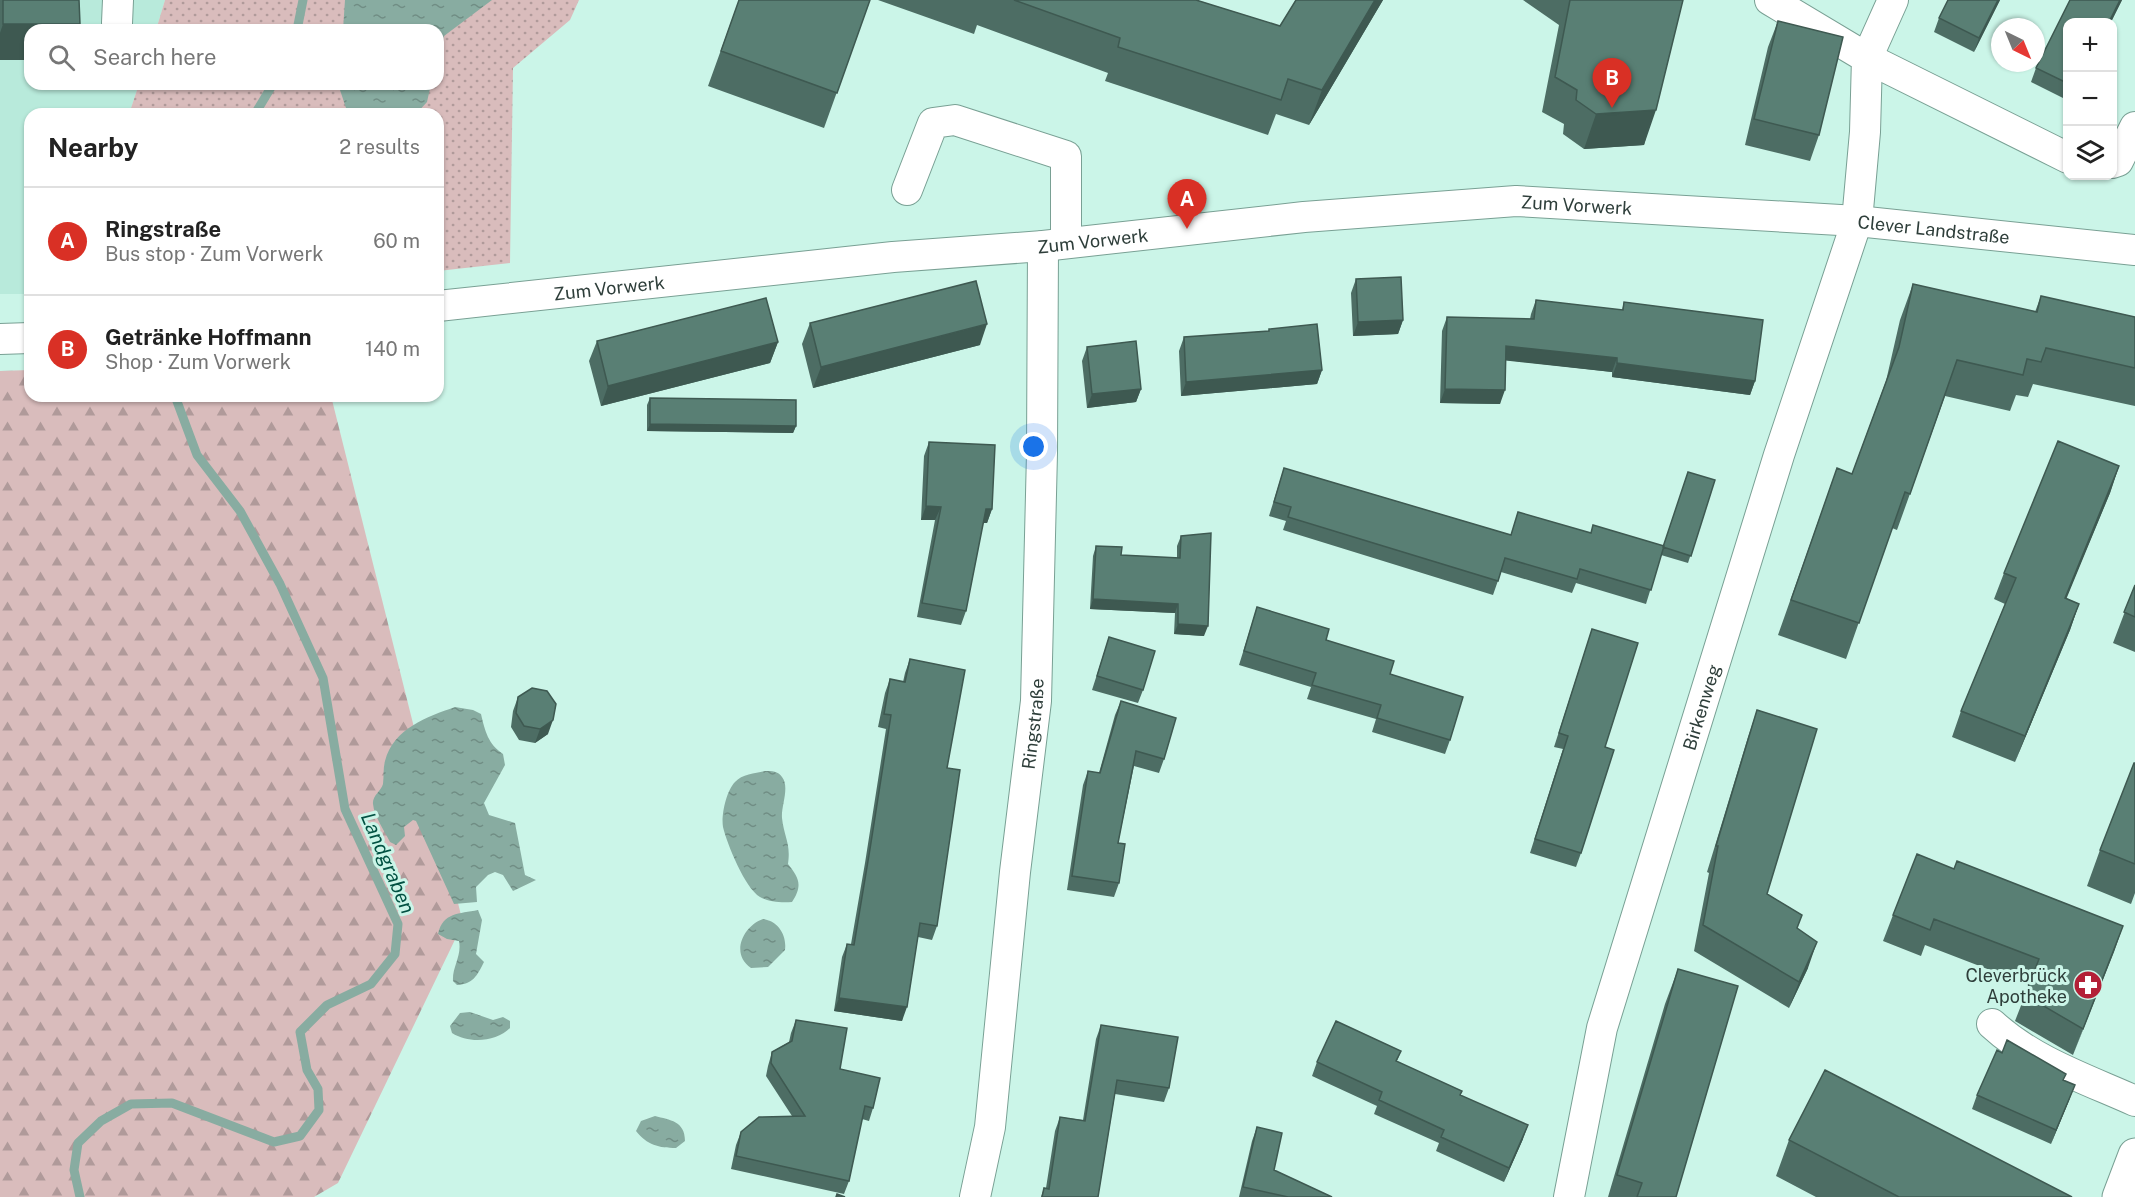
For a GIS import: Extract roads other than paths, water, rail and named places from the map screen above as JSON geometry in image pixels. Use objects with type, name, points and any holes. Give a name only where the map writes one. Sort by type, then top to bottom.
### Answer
[{"type":"main road","points":[[2119,1197],[2135,1155]]},
{"type":"street","points":[[1770,0],[1867,58],[2063,156]]},
{"type":"street","name":"Clever Landstraße","points":[[1893,0],[1867,58],[1865,132],[1857,221],[2135,250]]},
{"type":"street","name":"Ringstraße","points":[[907,190],[933,123],[955,120],[1066,156],[1054,245],[1042,453],[1036,701],[1015,872],[990,1127],[975,1197]]},
{"type":"street","points":[[2117,162],[2135,127]]},
{"type":"street","name":"Zum Vorwerk","points":[[444,305],[893,257],[1054,245],[1304,217],[1516,201],[1857,221]]},
{"type":"street","name":"Birkenweg","points":[[1569,1197],[1602,1028],[1779,455],[1857,221]]},
{"type":"street","points":[[0,339],[24,338]]},
{"type":"street","points":[[1992,1024],[2010,1040],[2039,1058],[2135,1101]]},
{"type":"water","points":[[345,0],[492,0],[444,36],[444,24],[343,24]]},
{"type":"water","points":[[340,90],[430,90],[427,102],[422,108],[346,108]]},
{"type":"water","points":[[455,707],[481,714],[491,741],[503,754],[505,765],[484,803],[489,815],[515,823],[525,875],[536,880],[513,891],[503,875],[495,872],[488,875],[476,887],[477,902],[454,904],[416,821],[413,820],[404,827],[405,836],[396,845],[390,842],[373,804],[383,784],[385,761],[396,740],[413,725]]},
{"type":"water","points":[[765,771],[777,772],[784,781],[782,818],[788,845],[788,864],[798,882],[798,891],[792,902],[767,900],[754,892],[737,865],[723,827],[725,804],[735,782],[749,774]]},
{"type":"water","points":[[478,910],[482,920],[476,954],[484,962],[474,978],[467,983],[457,985],[453,981],[453,976],[459,952],[459,941],[447,939],[438,934],[440,927],[453,915]]},
{"type":"water","points":[[763,919],[777,926],[783,934],[785,950],[768,967],[751,968],[741,955],[740,948],[745,934]]},
{"type":"water","points":[[470,1012],[493,1020],[503,1017],[510,1021],[510,1028],[490,1039],[482,1040],[466,1039],[452,1033],[450,1026],[460,1013]]},
{"type":"water","points":[[655,1116],[676,1122],[682,1129],[685,1141],[676,1148],[670,1148],[654,1145],[644,1140],[636,1131],[641,1121]]},
{"type":"waterway","name":"Landgraben","points":[[298,24],[303,0]]},
{"type":"waterway","name":"Landgraben","points":[[259,108],[269,90]]},
{"type":"waterway","name":"Landgraben","points":[[80,1197],[74,1170],[78,1143],[101,1121],[131,1104],[172,1103],[274,1142],[300,1136],[319,1110],[318,1089],[307,1070],[300,1032],[327,1005],[371,984],[395,954],[398,924],[345,809],[323,678],[280,584],[240,511],[197,455],[177,402]]},
{"type":"place","name":"Getränke Hoffmann","points":[[1612,108]]},
{"type":"place","name":"Ringstraße","points":[[1187,229]]},
{"type":"place","name":"Cleverbrück Apotheke","points":[[2088,985]]}]
